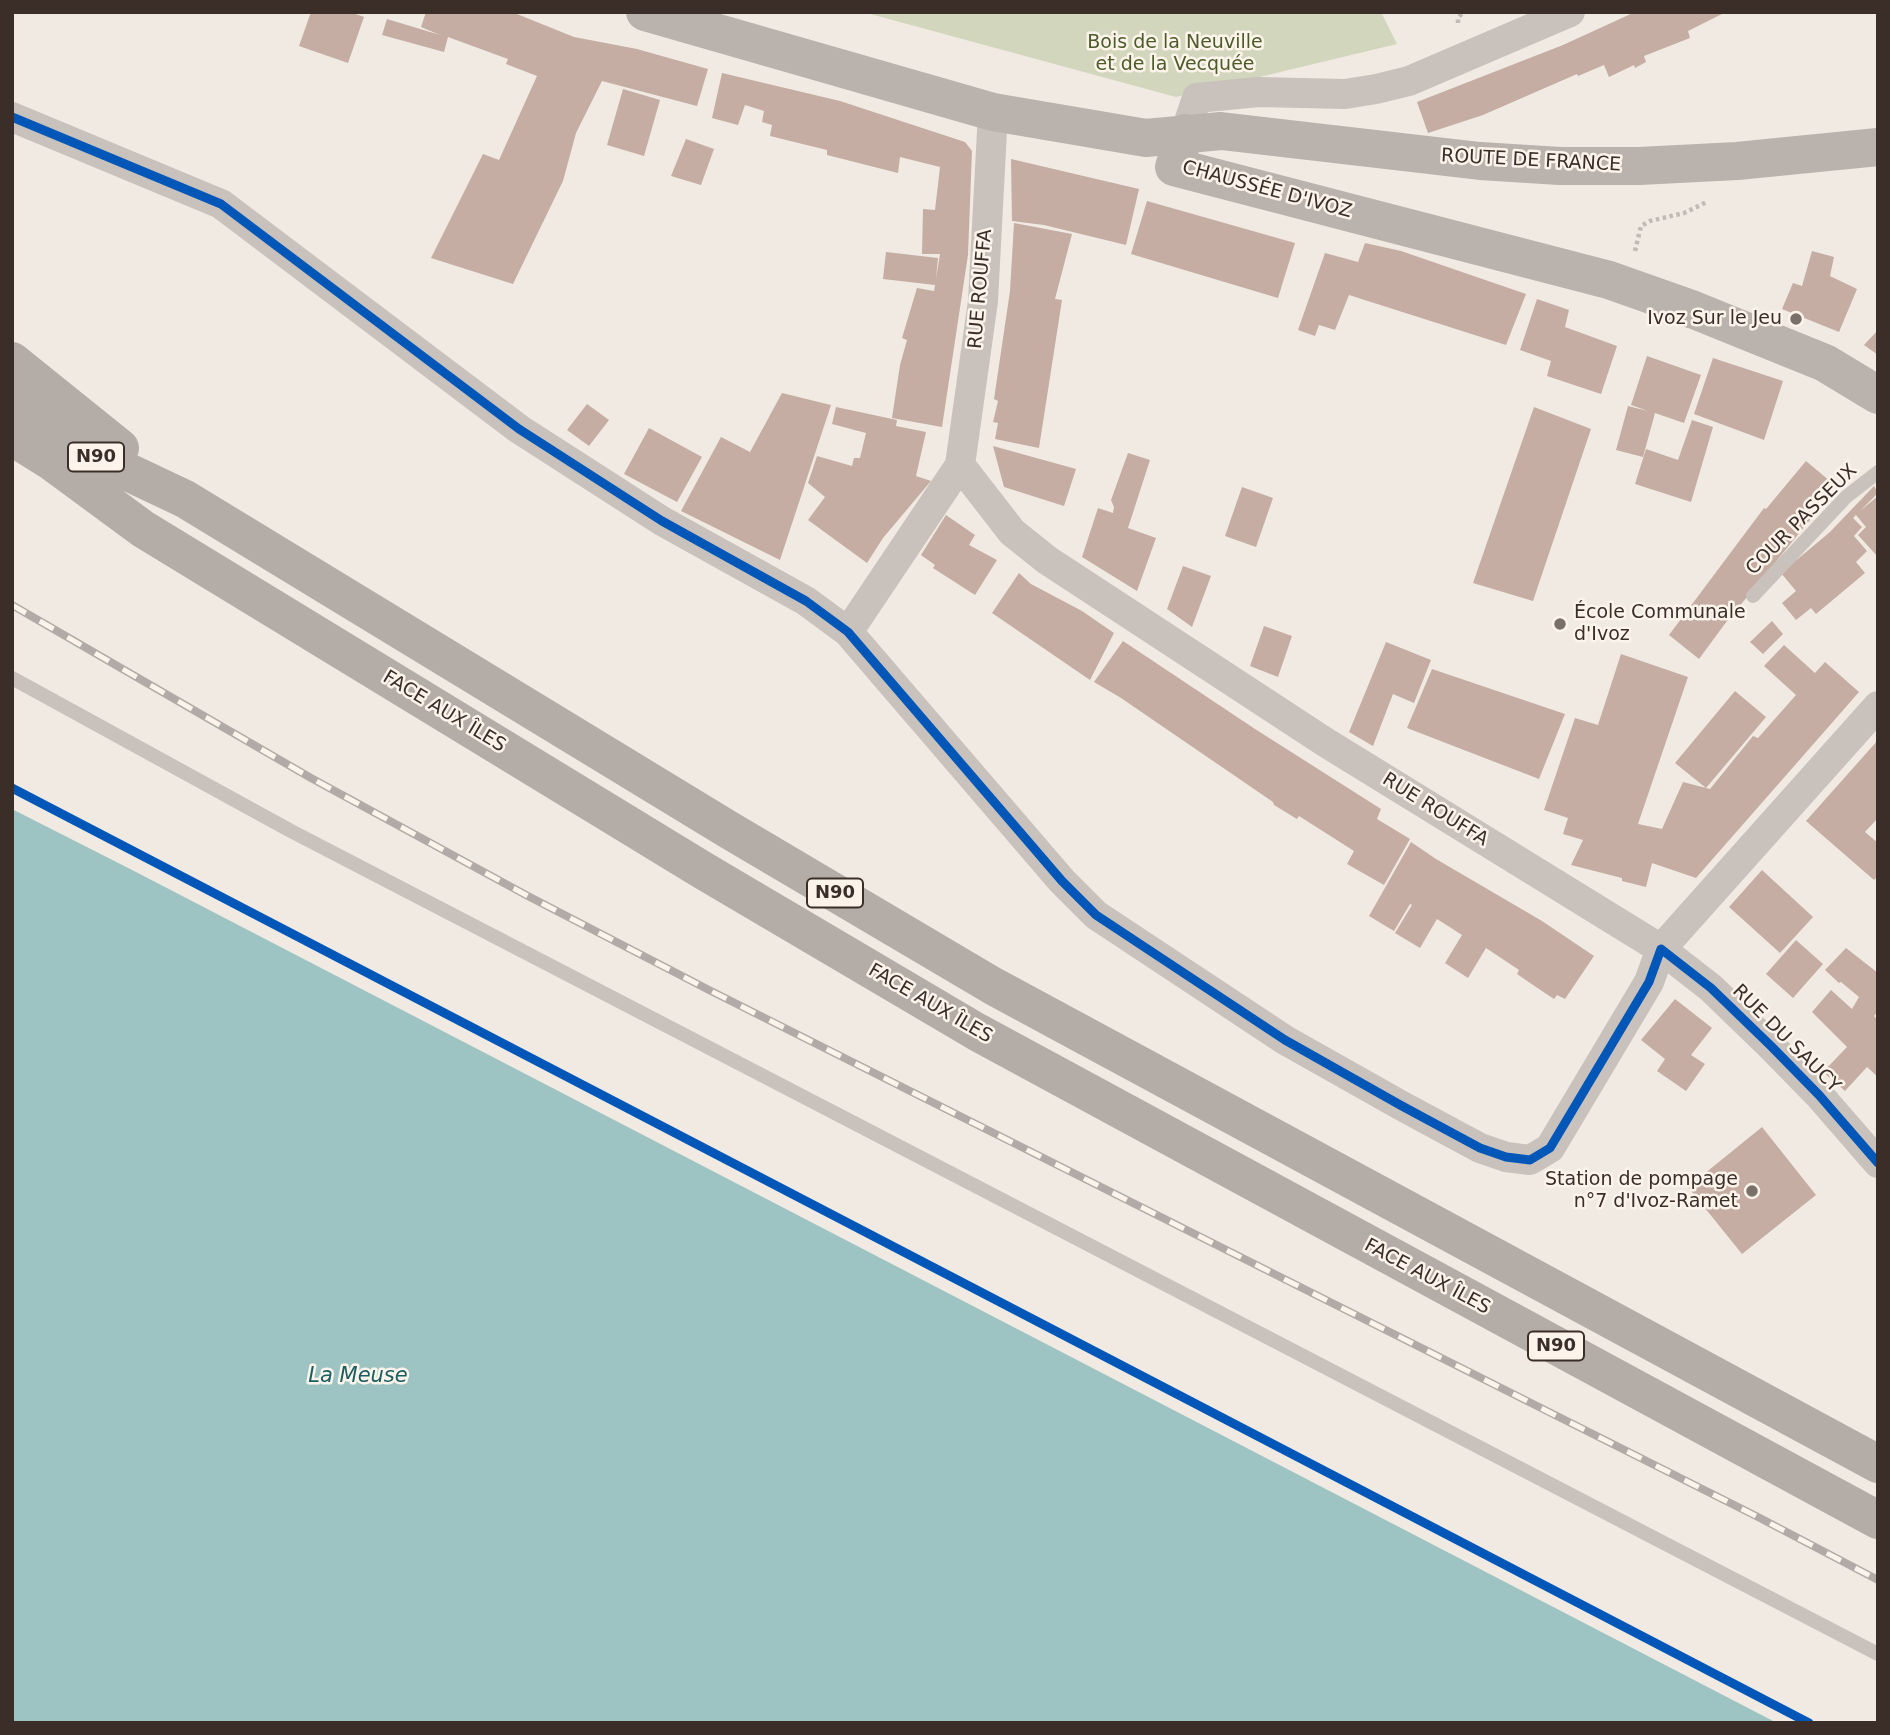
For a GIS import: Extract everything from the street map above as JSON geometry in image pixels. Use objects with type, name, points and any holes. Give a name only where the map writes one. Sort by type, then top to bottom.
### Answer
[{"type":"highway","points":[[12,361],[185,499]]},
{"type":"highway","name":"N90","points":[[12,405],[92,455],[185,499],[729,830],[993,986],[1878,1464]]},
{"type":"highway","name":"FACE AUX ÎLES","points":[[12,438],[52,462],[143,529],[704,871],[976,1032],[1878,1520]]},
{"type":"highway","points":[[12,464],[143,529]]},
{"type":"main road","name":"CHAUSSÉE D'IVOZ","points":[[645,12],[993,112],[1146,138],[1185,133],[1174,167],[1627,286],[1825,363],[1878,394]]},
{"type":"main road","name":"ROUTE DE FRANCE","points":[[1185,133],[1222,131],[1480,161],[1560,166],[1639,166],[1742,160],[1878,147]]},
{"type":"street","points":[[1185,133],[1196,99],[1258,92],[1345,94],[1376,89],[1409,81],[1570,12]]},
{"type":"street","name":"RUE ROUFFA","points":[[848,632],[960,465],[983,301],[993,112]]},
{"type":"street","points":[[12,117],[222,204],[519,429],[662,522],[806,601],[848,632],[1062,881],[1096,915],[1285,1040],[1480,1147],[1506,1157],[1530,1160],[1550,1148],[1648,982],[1661,949],[1878,706]]},
{"type":"street","name":"RUE ROUFFA","points":[[960,465],[1012,532],[1046,560],[1325,742],[1661,949]]},
{"type":"street","name":"RUE DU SAUCY","points":[[1661,949],[1712,988],[1771,1046],[1819,1095],[1878,1163]]},
{"type":"lane","name":"COUR PASSEUX","points":[[1753,596],[1846,497],[1878,472]]},
{"type":"lane","points":[[12,678],[291,831],[1878,1654]]},
{"type":"path","points":[[1627,286],[1641,226],[1650,221],[1684,213],[1729,192],[1738,183],[1743,172],[1742,160]]},
{"type":"green space","name":"Bois de la Neuville et de la Vecquée","points":[[863,12],[1381,12],[1397,44],[1176,97]]},
{"type":"water","name":"La Meuse","points":[[12,809],[136,872],[1777,1723],[12,1723]]},
{"type":"building","points":[[311,12],[350,12],[364,17],[348,63],[299,46]]},
{"type":"building","points":[[426,12],[512,12],[574,37],[637,49],[708,69],[697,106],[602,81],[576,133],[563,181],[513,284],[431,258],[483,154],[499,160],[537,76],[506,64],[508,59],[448,37],[444,52],[382,35],[387,19],[440,35],[421,27]]},
{"type":"building","points":[[1635,12],[1726,12],[1688,31],[1690,38],[1644,56],[1646,62],[1635,68],[1634,65],[1609,77],[1604,65],[1483,115],[1428,133],[1417,102],[1563,45]]},
{"type":"building","points":[[722,73],[840,101],[965,142],[972,151],[968,255],[942,427],[892,418],[900,365],[907,340],[902,338],[917,288],[934,291],[935,285],[883,279],[886,252],[938,258],[936,279],[940,254],[922,254],[923,209],[935,210],[940,167],[900,157],[898,173],[827,155],[827,150],[770,136],[772,125],[762,122],[764,111],[745,105],[738,125],[712,118]]},
{"type":"building","points":[[623,89],[660,100],[644,156],[607,145]]},
{"type":"building","points":[[686,139],[714,149],[701,185],[671,176]]},
{"type":"building","points":[[1011,159],[1139,189],[1126,245],[1044,225],[1012,221]]},
{"type":"building","points":[[1147,201],[1295,243],[1278,298],[1131,254]]},
{"type":"building","points":[[1014,223],[1072,234],[1055,299],[1062,300],[1039,448],[995,439],[998,423],[993,422],[998,401],[994,399],[1010,291]]},
{"type":"building","points":[[1365,243],[1401,251],[1526,294],[1506,345],[1349,295],[1335,330],[1319,325],[1315,336],[1298,330],[1325,253],[1358,262]]},
{"type":"building","points":[[1812,251],[1834,257],[1830,276],[1857,289],[1839,332],[1782,309],[1793,283],[1802,286]]},
{"type":"building","points":[[1537,299],[1569,310],[1565,327],[1617,346],[1601,394],[1547,376],[1551,361],[1520,350]]},
{"type":"building","points":[[1878,330],[1878,355],[1864,345]]},
{"type":"building","points":[[1647,356],[1701,375],[1684,423],[1655,413],[1643,457],[1616,450],[1628,406],[1648,411],[1631,405]]},
{"type":"building","points":[[1713,358],[1783,381],[1764,440],[1694,414]]},
{"type":"building","points":[[782,393],[831,405],[780,560],[681,511],[721,437],[750,452]]},
{"type":"building","points":[[587,404],[609,420],[589,446],[567,430]]},
{"type":"building","points":[[836,407],[897,420],[896,426],[926,432],[916,476],[931,481],[883,538],[867,563],[808,520],[825,497],[808,483],[817,456],[852,466],[854,458],[860,458],[866,433],[832,424]]},
{"type":"building","points":[[1534,407],[1591,429],[1533,601],[1473,583]]},
{"type":"building","points":[[1692,420],[1713,427],[1691,502],[1635,484],[1646,449],[1678,460]]},
{"type":"building","points":[[649,428],[702,457],[677,502],[624,474]]},
{"type":"building","points":[[993,446],[1076,469],[1064,506],[1004,487]]},
{"type":"building","points":[[1128,453],[1150,460],[1128,528],[1156,538],[1137,591],[1082,557],[1098,508],[1113,513],[1111,500]]},
{"type":"building","points":[[1806,461],[1837,487],[1699,659],[1669,635],[1764,508],[1766,509]]},
{"type":"building","points":[[1874,486],[1878,493],[1860,511],[1878,496],[1878,557],[1858,535],[1866,527],[1856,515],[1853,518],[1862,527],[1854,536],[1867,551],[1856,562],[1865,573],[1816,614],[1811,608],[1796,620],[1782,603],[1796,591],[1781,573],[1830,532]]},
{"type":"building","points":[[1242,487],[1273,498],[1256,547],[1225,536]]},
{"type":"building","points":[[946,515],[975,535],[969,545],[997,560],[975,595],[933,568],[935,565],[921,555]]},
{"type":"building","points":[[1183,566],[1211,576],[1192,627],[1167,609]]},
{"type":"building","points":[[1019,573],[1031,584],[1082,611],[1114,633],[1090,680],[992,613]]},
{"type":"building","points":[[1772,621],[1783,634],[1763,654],[1750,642]]},
{"type":"building","points":[[1264,626],[1292,636],[1278,677],[1250,666]]},
{"type":"building","points":[[1123,641],[1381,809],[1377,819],[1410,839],[1384,885],[1347,864],[1354,851],[1299,816],[1297,819],[1274,805],[1094,682]]},
{"type":"building","points":[[1386,642],[1431,660],[1414,703],[1393,694],[1373,746],[1349,732]]},
{"type":"building","points":[[1784,645],[1815,673],[1825,662],[1859,692],[1696,878],[1652,863],[1646,887],[1571,865],[1583,840],[1563,834],[1568,818],[1544,810],[1575,718],[1598,725],[1621,654],[1688,677],[1638,824],[1662,829],[1683,782],[1710,789],[1753,736],[1758,738],[1796,695],[1764,666]]},
{"type":"building","points":[[1432,669],[1565,714],[1539,779],[1407,728]]},
{"type":"building","points":[[1735,691],[1766,717],[1706,788],[1675,763]]},
{"type":"building","points":[[1878,740],[1878,818],[1865,832],[1878,843],[1878,876],[1874,880],[1806,821]]},
{"type":"building","points":[[1411,842],[1542,921],[1594,956],[1565,999],[1557,995],[1554,999],[1517,974],[1519,970],[1486,948],[1468,978],[1445,963],[1462,935],[1437,919],[1420,948],[1395,933],[1412,905],[1410,904],[1394,931],[1369,916]]},
{"type":"building","points":[[1762,870],[1813,917],[1780,953],[1729,907]]},
{"type":"building","points":[[1796,940],[1823,964],[1793,998],[1766,974]]},
{"type":"building","points":[[1846,948],[1878,973],[1878,1012],[1874,1016],[1878,1020],[1878,1077],[1867,1067],[1845,1091],[1823,1072],[1847,1047],[1812,1012],[1831,990],[1852,1009],[1859,997],[1825,970]]},
{"type":"building","points":[[1675,999],[1712,1028],[1691,1055],[1705,1064],[1686,1091],[1657,1071],[1665,1059],[1641,1040]]},
{"type":"building","name":"Station de pompage n°7 d'Ivoz-Ramet","points":[[1762,1127],[1816,1195],[1742,1254],[1688,1187]]},
{"type":"railway","points":[[12,605],[311,778],[526,895],[1878,1580]]},
{"type":"cycle path","points":[[12,117],[221,204],[519,429],[662,521],[806,601],[848,632],[1062,881],[1096,915],[1285,1040],[1402,1106],[1480,1148],[1506,1157],[1530,1160],[1550,1148],[1649,982],[1661,949],[1711,988],[1771,1046],[1819,1095],[1878,1163]]},
{"type":"cycle path","points":[[12,788],[1809,1723]]},
{"type":"place","name":"Ivoz Sur le Jeu","points":[[1796,319]]},
{"type":"place","name":"École Communale d'Ivoz","points":[[1560,624]]},
{"type":"place","name":"Station de pompage n°7 d'Ivoz-Ramet","points":[[1752,1191]]}]
